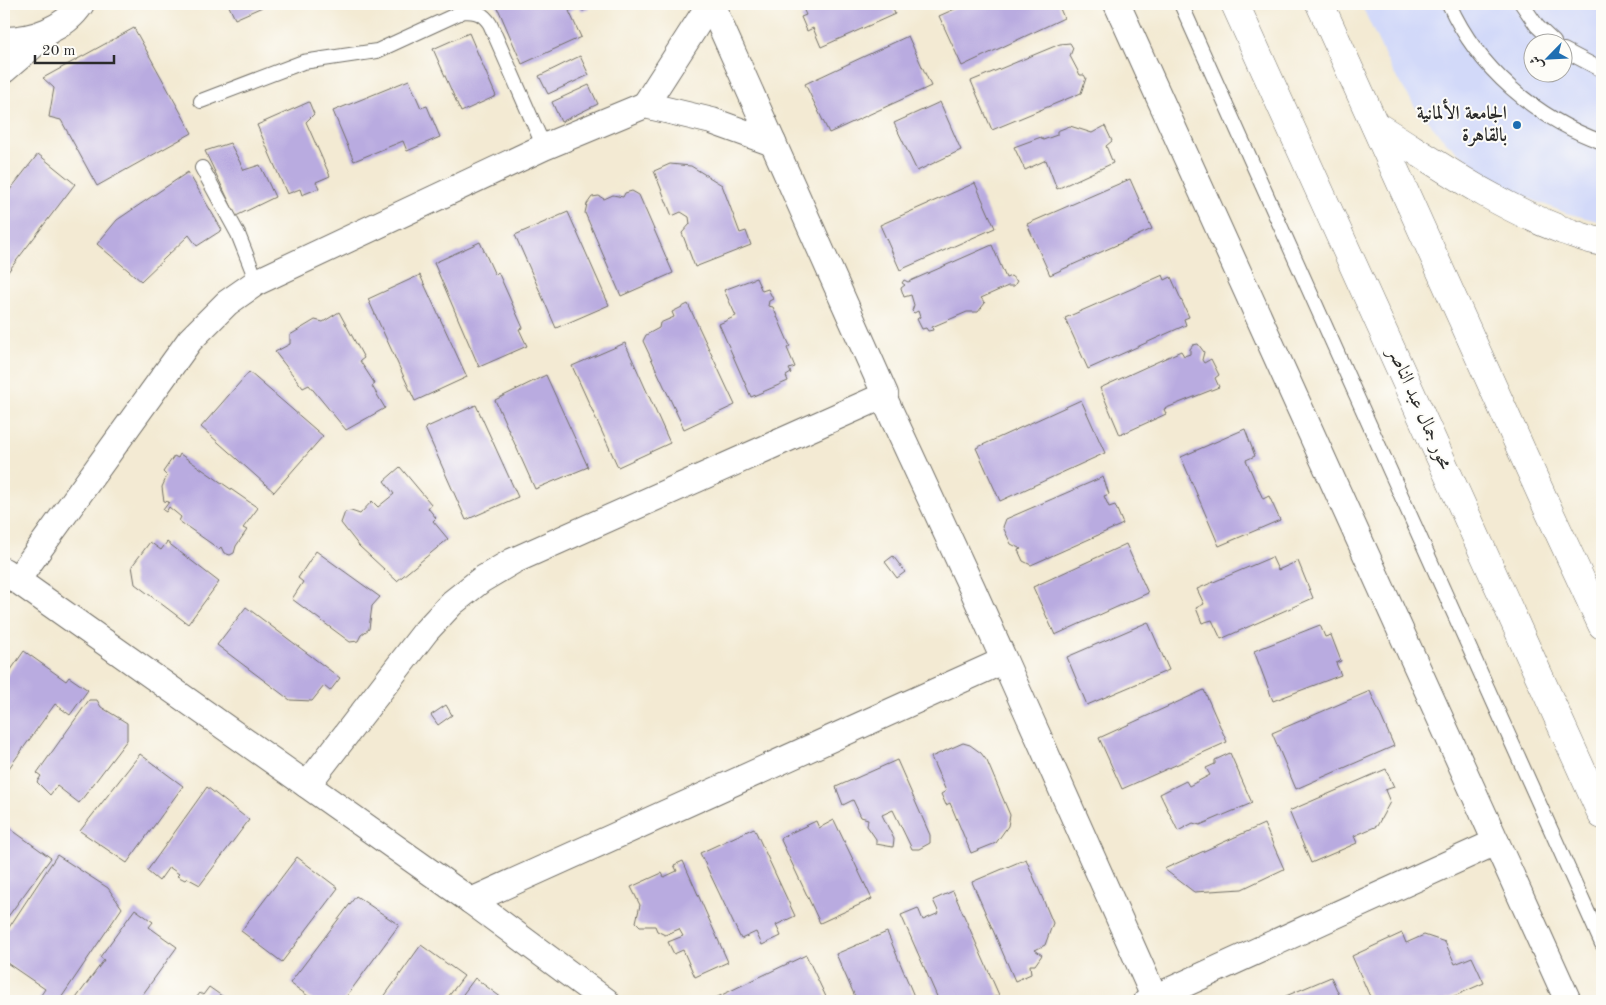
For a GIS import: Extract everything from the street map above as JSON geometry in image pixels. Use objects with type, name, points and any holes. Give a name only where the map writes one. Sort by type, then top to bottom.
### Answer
[{"type":"main road","name":"محور جمال عبد الناصر","points":[[1235,4],[1602,815]]},
{"type":"main road","points":[[1320,4],[1602,625]]},
{"type":"main road","points":[[1375,125],[1498,200],[1540,222],[1599,243]]},
{"type":"street","points":[[606,1001],[471,901],[10,576],[190,340],[227,304],[257,282],[544,147],[644,105],[664,72],[711,4]]},
{"type":"street","points":[[711,4],[885,394],[883,396],[972,588],[1152,1000],[1496,842]]},
{"type":"street","points":[[1117,4],[1568,1001]]},
{"type":"street","points":[[4,70],[85,5]]},
{"type":"street","points":[[4,40],[23,40],[53,29]]},
{"type":"street","points":[[644,105],[712,121],[773,143]]},
{"type":"street","points":[[307,785],[426,631],[452,604],[481,580],[513,561],[883,396]]},
{"type":"street","points":[[471,901],[1003,661]]},
{"type":"lane","points":[[1180,4],[1602,944]]},
{"type":"lane","points":[[1449,4],[1470,42],[1511,89],[1562,125],[1602,142]]},
{"type":"lane","points":[[1522,4],[1543,32]]},
{"type":"lane","points":[[201,101],[303,62],[377,51],[464,11],[474,11],[484,15],[490,24],[544,147]]},
{"type":"lane","points":[[1574,55],[1602,70]]},
{"type":"lane","points":[[202,168],[238,234],[257,282]]},
{"type":"shaded area","name":"الجامعة الألمانية بالقاهرة","points":[[1361,4],[1602,4],[1602,222],[1566,213],[1523,196],[1483,172],[1447,143],[1416,108],[1391,69]]},
{"type":"building","points":[[228,4],[269,4],[235,19]]},
{"type":"building","points":[[496,4],[591,4],[589,8],[583,11],[578,7],[569,11],[581,37],[522,64]]},
{"type":"building","points":[[801,4],[891,4],[895,14],[821,47],[813,28],[807,31],[801,17],[806,15]]},
{"type":"building","points":[[966,4],[1058,4],[1064,18],[962,66],[939,16]]},
{"type":"building","points":[[134,28],[192,133],[97,186],[61,120],[49,117],[54,88],[43,78]]},
{"type":"building","points":[[469,33],[496,96],[461,112],[433,49]]},
{"type":"building","points":[[908,36],[931,86],[829,133],[805,84]]},
{"type":"building","points":[[1070,43],[1073,48],[1070,56],[1080,75],[1084,75],[1086,78],[1081,93],[992,130],[971,81],[1060,44]]},
{"type":"building","points":[[580,56],[589,75],[548,94],[539,76]]},
{"type":"building","points":[[409,80],[421,108],[427,106],[440,137],[407,151],[403,141],[354,161],[333,111]]},
{"type":"building","points":[[589,85],[598,104],[561,122],[552,102]]},
{"type":"building","points":[[309,102],[314,114],[306,122],[330,176],[316,182],[319,188],[302,195],[300,189],[287,194],[257,125]]},
{"type":"building","points":[[940,102],[961,150],[917,171],[894,123]]},
{"type":"building","points":[[1070,126],[1092,133],[1105,126],[1112,141],[1106,146],[1113,163],[1057,189],[1046,160],[1025,170],[1014,147],[1041,137],[1043,140],[1057,135],[1057,131]]},
{"type":"building","points":[[230,143],[244,170],[260,165],[275,197],[236,216],[205,151]]},
{"type":"building","points":[[38,154],[75,184],[4,277],[4,189],[9,191]]},
{"type":"building","points":[[670,164],[691,166],[722,185],[740,233],[746,231],[751,245],[695,267],[682,233],[690,224],[689,217],[681,212],[672,216],[654,171]]},
{"type":"building","points":[[188,172],[222,230],[197,246],[189,235],[141,281],[97,244],[117,220]]},
{"type":"building","points":[[1130,179],[1152,229],[1050,275],[1027,224]]},
{"type":"building","points":[[975,183],[995,228],[900,270],[880,225]]},
{"type":"building","points":[[632,191],[639,195],[673,273],[621,296],[585,213],[587,204],[592,197],[599,196],[604,199],[613,195],[623,197],[625,193]]},
{"type":"building","points":[[568,212],[609,305],[556,328],[515,235]]},
{"type":"building","points":[[480,242],[495,275],[498,272],[523,328],[519,329],[527,346],[479,367],[434,263]]},
{"type":"building","points":[[992,245],[1006,278],[1011,276],[1017,281],[1014,286],[1008,286],[981,298],[985,303],[978,312],[967,312],[932,327],[933,330],[922,329],[917,319],[920,317],[918,311],[914,313],[912,311],[914,305],[911,295],[904,297],[901,288],[905,285],[902,283],[904,280],[908,282]]},
{"type":"building","points":[[420,275],[467,377],[415,401],[368,299]]},
{"type":"building","points":[[1163,275],[1165,280],[1171,277],[1189,317],[1184,319],[1186,325],[1088,369],[1065,318]]},
{"type":"building","points":[[756,278],[762,291],[768,289],[773,299],[769,301],[768,306],[773,307],[790,346],[787,348],[795,367],[789,369],[791,373],[786,376],[788,381],[751,397],[719,324],[736,316],[724,290]]},
{"type":"building","points":[[688,304],[735,405],[684,429],[643,341],[646,335],[659,328],[660,323],[674,317],[672,312]]},
{"type":"building","points":[[339,312],[364,358],[360,361],[375,384],[372,386],[385,408],[346,430],[309,385],[303,388],[275,352],[290,344],[290,335],[315,320],[323,322]]},
{"type":"building","points":[[625,343],[670,443],[618,467],[572,366]]},
{"type":"building","points":[[1198,344],[1204,352],[1202,360],[1204,363],[1211,359],[1219,375],[1215,378],[1219,387],[1164,409],[1166,414],[1120,435],[1100,388],[1181,351],[1184,356],[1190,354],[1190,349],[1193,345]]},
{"type":"building","points":[[249,372],[323,436],[274,492],[201,427]]},
{"type":"building","points":[[546,375],[588,467],[535,489],[495,400]]},
{"type":"building","points":[[1081,400],[1105,453],[1000,501],[976,448]]},
{"type":"building","points":[[476,405],[518,497],[466,520],[425,428]]},
{"type":"building","points":[[1245,429],[1255,456],[1246,460],[1263,499],[1269,496],[1280,520],[1219,546],[1181,457]]},
{"type":"building","points":[[180,454],[258,508],[243,528],[247,530],[236,546],[234,553],[230,555],[224,553],[221,547],[219,549],[179,521],[181,517],[169,507],[166,512],[163,510],[169,502],[164,501],[162,487],[167,476],[163,472],[174,456],[178,458]]},
{"type":"building","points":[[400,467],[431,504],[428,508],[436,518],[433,521],[448,539],[397,581],[359,546],[341,523],[345,512],[351,511],[360,514],[372,501],[378,507],[394,494],[384,481]]},
{"type":"building","points":[[1103,477],[1109,494],[1104,496],[1109,507],[1115,505],[1123,524],[1031,565],[1023,561],[1018,550],[1021,549],[1011,544],[1003,527],[1006,519]]},
{"type":"building","points":[[150,542],[161,550],[167,542],[219,582],[188,624],[135,584],[132,566]]},
{"type":"building","points":[[1126,544],[1148,593],[1055,635],[1033,587]]},
{"type":"building","points":[[316,551],[380,597],[372,606],[369,629],[361,635],[358,641],[350,642],[292,599],[303,582],[298,578]]},
{"type":"building","points":[[893,556],[905,572],[897,578],[885,562]]},
{"type":"building","points":[[1272,557],[1278,570],[1298,561],[1313,598],[1221,639],[1212,620],[1202,623],[1196,608],[1204,604],[1197,589]]},
{"type":"building","points":[[246,607],[340,678],[330,691],[324,686],[312,701],[290,700],[217,645]]},
{"type":"building","points":[[1148,622],[1169,670],[1087,705],[1067,657]]},
{"type":"building","points":[[1320,625],[1325,637],[1331,635],[1341,661],[1336,663],[1341,675],[1273,701],[1254,651]]},
{"type":"building","points":[[24,651],[66,681],[69,677],[88,690],[70,715],[55,704],[9,768],[4,765],[4,680]]},
{"type":"building","points":[[1204,690],[1227,742],[1122,789],[1099,738]]},
{"type":"building","points":[[1370,691],[1394,746],[1296,789],[1272,733]]},
{"type":"building","points":[[89,700],[97,700],[101,707],[127,723],[127,740],[79,803],[57,786],[50,795],[37,782],[41,776],[37,773]]},
{"type":"building","points":[[446,705],[452,715],[438,725],[431,715]]},
{"type":"building","points":[[963,743],[970,745],[981,753],[987,761],[1010,815],[1008,826],[996,843],[971,853],[950,803],[946,805],[941,794],[946,791],[931,757]]},
{"type":"building","points":[[1230,753],[1252,803],[1200,825],[1193,823],[1178,831],[1160,794],[1186,781],[1189,786],[1210,775],[1206,768],[1215,764],[1215,760]]},
{"type":"building","points":[[140,754],[183,786],[127,863],[80,831]]},
{"type":"building","points":[[897,760],[930,835],[930,843],[919,849],[912,849],[893,810],[882,815],[894,839],[893,847],[876,844],[876,839],[867,826],[868,819],[861,817],[853,800],[843,805],[836,787]]},
{"type":"building","points":[[1386,769],[1394,787],[1385,790],[1390,802],[1377,826],[1354,836],[1357,843],[1311,863],[1289,811]]},
{"type":"building","points":[[207,787],[249,820],[200,885],[187,878],[185,880],[177,876],[179,874],[169,867],[159,881],[147,871]]},
{"type":"building","points":[[834,820],[872,899],[820,923],[780,838],[816,821],[819,828]]},
{"type":"building","points":[[1264,824],[1284,869],[1242,889],[1194,892],[1164,869]]},
{"type":"building","points":[[4,826],[51,858],[4,922]]},
{"type":"building","points":[[754,828],[795,916],[776,925],[781,936],[762,945],[756,932],[741,939],[700,853]]},
{"type":"building","points":[[57,855],[108,888],[122,908],[59,1001],[37,1001],[45,989],[4,961],[4,942],[8,935],[4,937],[4,935]]},
{"type":"building","points":[[297,857],[338,888],[282,962],[241,931]]},
{"type":"building","points":[[1026,859],[1053,923],[1045,945],[1035,950],[1042,955],[1035,965],[1030,965],[1031,974],[1015,981],[972,882]]},
{"type":"building","points":[[683,861],[728,962],[695,977],[683,950],[674,954],[668,942],[683,936],[679,929],[665,935],[657,931],[655,926],[640,926],[636,922],[640,905],[631,887],[662,873],[664,877],[677,871],[674,865]]},
{"type":"building","points":[[953,891],[999,995],[986,1001],[939,1001],[901,915],[918,908],[923,920],[939,913],[933,900]]},
{"type":"building","points":[[356,896],[399,925],[343,1001],[315,1001],[290,983]]},
{"type":"building","points":[[135,909],[153,922],[149,927],[177,947],[138,1001],[74,1001],[104,960],[100,957]]},
{"type":"building","points":[[887,932],[916,1001],[857,1001],[836,954]]},
{"type":"building","points":[[1402,933],[1406,943],[1424,935],[1445,942],[1455,964],[1472,957],[1484,983],[1443,1001],[1372,1001],[1352,956]]},
{"type":"building","points":[[421,945],[464,976],[445,1001],[381,1001]]},
{"type":"building","points":[[806,955],[828,1001],[709,1001]]},
{"type":"building","points":[[1331,977],[1342,1001],[1274,1001]]},
{"type":"building","points":[[475,978],[506,1001],[458,1001]]},
{"type":"building","points":[[209,987],[229,1001],[194,1001],[200,993],[203,995]]},
{"type":"place","name":"الجامعة الألمانية بالقاهرة","points":[[1517,125]]}]
